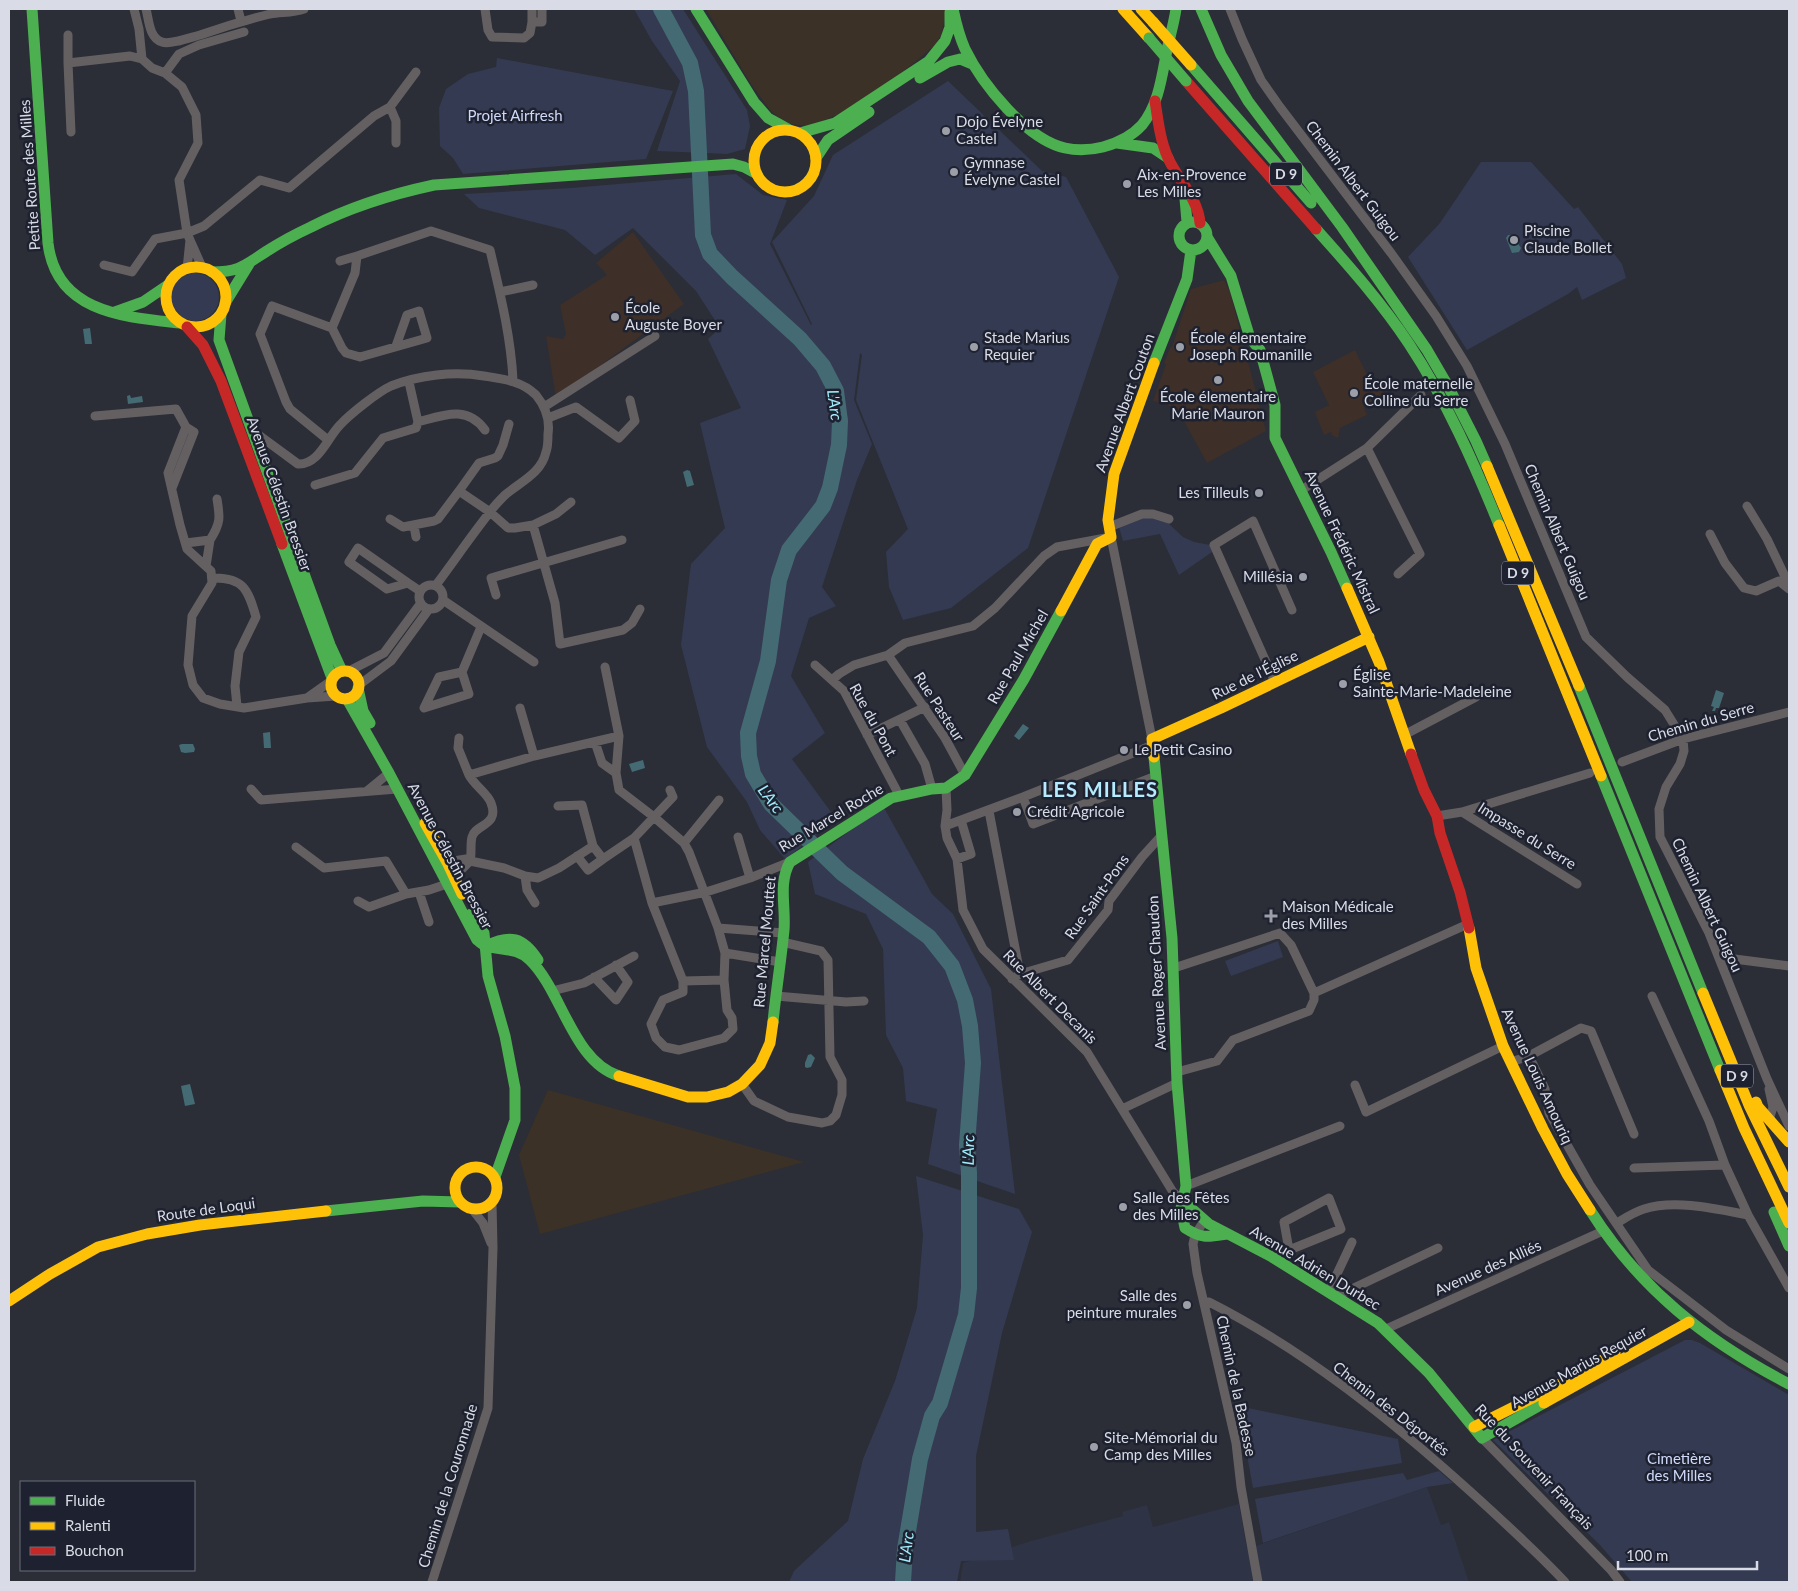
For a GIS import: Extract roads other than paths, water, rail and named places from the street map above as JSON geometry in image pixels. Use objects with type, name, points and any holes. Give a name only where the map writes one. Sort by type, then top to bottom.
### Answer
[{"type":"main road","name":"Petite Route des Milles","points":[[32,9],[51,256],[59,277],[74,295],[92,307],[107,313],[183,325]]},
{"type":"main road","points":[[696,9],[754,102],[768,118],[800,133],[811,144],[816,158],[816,168],[812,178],[796,190],[788,192],[772,189],[763,183],[757,174],[754,161],[756,148]]},
{"type":"main road","points":[[952,9],[961,39],[972,64],[996,96],[1026,126],[1054,145],[1067,150],[1081,151],[1098,150],[1117,143],[1137,130],[1147,118],[1155,101],[1176,9]]},
{"type":"main road","points":[[800,133],[835,123],[929,61],[945,41],[950,27],[952,9]]},
{"type":"main road","name":"D 9","points":[[1123,9],[1345,262],[1409,344],[1440,397],[1484,488],[1744,1128],[1789,1223]]},
{"type":"main road","name":"D 9","points":[[1141,9],[1380,282],[1427,350],[1476,441],[1541,594],[1749,1105],[1789,1187]]},
{"type":"main road","points":[[1201,9],[1221,55],[1248,101],[1342,227],[1380,282]]},
{"type":"main road","points":[[816,158],[828,140],[931,71],[948,62],[960,59],[972,64]]},
{"type":"main road","points":[[1155,101],[1160,135],[1168,158],[1199,210],[1200,223],[1205,229],[1207,237],[1203,245],[1195,249]]},
{"type":"main road","points":[[754,102],[764,137]]},
{"type":"main road","points":[[730,165],[756,148],[764,137],[779,130],[788,129]]},
{"type":"main road","points":[[1117,143],[1153,148],[1168,158]]},
{"type":"main road","points":[[168,285],[165,299],[170,314],[183,325],[200,328],[213,322],[242,274],[250,264],[268,250],[336,215],[390,195],[434,185],[730,165],[744,167],[757,174]]},
{"type":"main road","points":[[1183,182],[1187,222]]},
{"type":"main road","points":[[1200,223],[1187,222],[1180,229],[1178,237],[1184,247],[1206,250],[1221,258]]},
{"type":"main road","name":"Avenue Frédéric Mistral","points":[[1207,237],[1231,276],[1243,312],[1254,332],[1265,344],[1273,367],[1283,414],[1283,442],[1287,460],[1369,637]]},
{"type":"main road","name":"Avenue Albert Couton","points":[[1110,532],[1108,520],[1114,474],[1143,391],[1187,279],[1195,249]]},
{"type":"main road","points":[[107,313],[143,304],[168,285],[174,276],[187,269],[230,272],[250,264]]},
{"type":"main road","points":[[207,270],[220,280],[225,293],[223,308]]},
{"type":"main road","name":"Avenue Célestin Bressier","points":[[223,308],[219,340],[330,645],[346,671]]},
{"type":"main road","name":"Avenue Célestin Bressier","points":[[183,325],[195,333],[221,381],[332,680]]},
{"type":"main road","name":"Rue Paul Michel","points":[[946,788],[965,775],[1024,679],[1097,544],[1110,532]]},
{"type":"main road","name":"Rue de l'Église","points":[[1153,742],[1369,637]]},
{"type":"main road","name":"Avenue Louis Amouriq","points":[[1369,637],[1424,790],[1437,816],[1468,924],[1476,968],[1504,1046],[1543,1129],[1567,1174],[1602,1231],[1638,1273],[1685,1319],[1762,1370],[1788,1381]]},
{"type":"main road","points":[[346,671],[356,677],[359,687],[354,695],[342,698],[331,689],[332,680],[335,674],[346,671]]},
{"type":"main road","name":"Avenue Célestin Bressier","points":[[359,687],[363,711],[447,862],[451,881]]},
{"type":"main road","name":"Avenue Célestin Bressier","points":[[342,698],[389,773],[451,881],[471,931],[477,940],[486,946],[488,976],[505,1036],[516,1099],[515,1120],[494,1178]]},
{"type":"main road","name":"Avenue Roger Chaudon","points":[[1153,742],[1174,968],[1177,1078],[1186,1186],[1181,1208],[1186,1228],[1200,1237]]},
{"type":"main road","name":"Rue Marcel Roche","points":[[794,860],[874,808],[899,795],[946,788]]},
{"type":"main road","name":"Rue Marcel Mouttet","points":[[486,946],[514,950],[528,958],[541,972],[586,1052],[600,1066],[613,1074],[688,1097],[707,1097],[728,1092],[742,1084],[760,1065],[766,1056],[770,1043],[783,938],[783,880],[785,871],[794,860]]},
{"type":"main road","points":[[1691,962],[1725,1027],[1758,1107],[1789,1142]]},
{"type":"main road","name":"D 9","points":[[1744,1128],[1765,1192],[1789,1246]]},
{"type":"main road","name":"Avenue Célestin Bressier","points":[[478,1167],[497,1152],[508,1137]]},
{"type":"main road","points":[[478,1167],[484,1169],[494,1178],[498,1191],[492,1203],[479,1209],[472,1209],[460,1202],[456,1196],[456,1182],[464,1171],[478,1167]]},
{"type":"main road","name":"Route de Loqui","points":[[423,1201],[456,1182]]},
{"type":"main road","name":"Route de Loqui","points":[[9,1301],[50,1274],[98,1247],[147,1234],[200,1224],[423,1201],[460,1202]]},
{"type":"main road","name":"Avenue Adrien Durbec","points":[[1183,1201],[1204,1221],[1272,1257],[1386,1329]]},
{"type":"main road","name":"Avenue Adrien Durbec","points":[[1200,1237],[1227,1234]]},
{"type":"main road","name":"Avenue Marius Requier","points":[[1474,1427],[1685,1319]]},
{"type":"main road","name":"Avenue Marius Requier","points":[[1482,1438],[1685,1319]]},
{"type":"main road","name":"Rue du Souvenir Français","points":[[1386,1329],[1429,1373],[1482,1438]]},
{"type":"street","points":[[134,9],[139,29],[142,58]]},
{"type":"street","points":[[146,9],[152,34],[160,42],[167,43],[193,37],[241,21],[285,11],[293,12],[304,9]]},
{"type":"street","points":[[238,9],[241,21]]},
{"type":"street","points":[[485,9],[488,30],[492,37],[524,38],[530,33],[532,9]]},
{"type":"street","points":[[532,22],[542,22],[542,9]]},
{"type":"street","name":"Chemin Albert Guigou","points":[[1230,9],[1261,80],[1436,316],[1468,366],[1501,435],[1586,637],[1627,677],[1666,710],[1683,739],[1684,751],[1680,764],[1666,787],[1659,809],[1660,837],[1709,933],[1789,1126]]},
{"type":"street","points":[[165,73],[179,54],[199,45],[244,32]]},
{"type":"street","points":[[68,35],[71,132]]},
{"type":"street","points":[[68,63],[130,56],[142,58],[152,68],[165,73],[182,87],[196,115],[198,143],[179,180],[189,236],[187,269]]},
{"type":"street","points":[[104,265],[132,272],[155,239],[189,236],[260,180],[289,188],[374,116],[390,107],[416,72]]},
{"type":"street","points":[[390,107],[396,121],[396,143]]},
{"type":"street","points":[[340,261],[431,230],[490,250],[500,292],[512,360],[513,380]]},
{"type":"street","points":[[189,236],[207,270]]},
{"type":"street","points":[[332,328],[355,273],[357,256]]},
{"type":"street","points":[[500,292],[533,286]]},
{"type":"street","points":[[328,440],[288,406],[260,334],[272,306],[332,328],[342,348],[351,356],[360,357],[396,346]]},
{"type":"street","points":[[544,407],[655,336]]},
{"type":"street","points":[[253,430],[298,464],[303,464],[319,454],[340,424],[390,387],[438,374],[476,375],[513,380],[535,394],[544,407],[548,418],[549,430],[546,454],[538,469],[526,481],[506,495],[490,512],[436,585]]},
{"type":"street","points":[[315,485],[355,474],[383,438],[416,428],[418,422],[408,382]]},
{"type":"street","points":[[1300,491],[1368,448],[1421,395]]},
{"type":"street","points":[[548,418],[576,407],[619,438],[635,421],[630,400]]},
{"type":"street","points":[[95,416],[176,409],[186,427],[194,432],[172,488],[187,549],[211,571],[212,583],[192,616],[188,665],[193,685],[204,698],[220,704],[244,708],[307,698],[342,698]]},
{"type":"street","points":[[418,422],[450,413],[479,421],[486,430]]},
{"type":"street","points":[[390,519],[402,527],[414,526],[438,519],[479,463],[498,456],[509,424]]},
{"type":"street","points":[[1368,448],[1420,554],[1398,574]]},
{"type":"street","points":[[459,491],[490,512],[508,528],[533,525],[556,514],[571,502]]},
{"type":"street","points":[[206,566],[210,540],[217,529],[220,518],[217,499]]},
{"type":"street","points":[[1747,506],[1767,539],[1789,585]]},
{"type":"street","points":[[832,680],[854,665],[888,655],[905,643],[973,626],[995,608],[1044,556],[1057,547],[1110,532],[1142,514],[1153,514],[1169,519]]},
{"type":"street","points":[[1276,682],[1214,545],[1253,521],[1292,610]]},
{"type":"street","points":[[533,525],[555,603],[560,644],[622,630],[632,623],[640,609]]},
{"type":"street","points":[[414,526],[416,538]]},
{"type":"street","name":"Avenue Albert Couton","points":[[1110,532],[1153,742]]},
{"type":"street","points":[[1710,534],[1725,563],[1744,588],[1756,591],[1779,581],[1789,589]]},
{"type":"street","points":[[186,543],[210,540]]},
{"type":"street","points":[[496,595],[491,578],[622,540]]},
{"type":"street","points":[[408,583],[387,589],[349,562],[358,548],[420,591]]},
{"type":"street","points":[[212,578],[235,581],[245,587],[256,617],[239,652],[235,686],[237,706]]},
{"type":"street","points":[[428,584],[436,585],[443,593],[443,600],[436,608],[429,609],[421,604],[419,600],[420,591],[428,584]]},
{"type":"street","points":[[443,600],[534,662]]},
{"type":"street","points":[[346,671],[384,653],[421,604]]},
{"type":"street","points":[[359,687],[391,661],[429,609]]},
{"type":"street","points":[[462,672],[439,677],[424,708],[469,694],[462,672],[481,627]]},
{"type":"street","name":"Rue Pasteur","points":[[888,655],[946,738],[965,775]]},
{"type":"street","name":"Rue du Pont","points":[[814,665],[844,691],[899,795]]},
{"type":"street","points":[[605,667],[619,736],[616,773],[619,790],[684,843],[706,892],[718,928],[725,953],[726,1010],[732,1018],[733,1029],[724,1038],[680,1050],[665,1047],[656,1038],[652,1024],[663,1000],[683,992],[683,981],[652,903],[634,838]]},
{"type":"street","points":[[307,698],[332,680]]},
{"type":"street","points":[[1404,735],[1476,697]]},
{"type":"street","points":[[867,735],[925,707]]},
{"type":"street","points":[[520,708],[534,756]]},
{"type":"street","name":"Chemin du Serre","points":[[1622,762],[1683,739],[1789,712]]},
{"type":"street","points":[[900,720],[925,764],[932,789]]},
{"type":"street","points":[[469,775],[534,756],[619,736]]},
{"type":"street","points":[[358,901],[369,907],[451,881],[470,861],[472,837],[475,832],[487,824],[493,814],[490,801],[473,783],[469,775],[458,748],[459,738]]},
{"type":"street","points":[[595,742],[602,763],[616,773]]},
{"type":"street","points":[[944,826],[989,811],[1153,742]]},
{"type":"street","points":[[367,791],[389,773]]},
{"type":"street","points":[[1437,816],[1462,812],[1590,773]]},
{"type":"street","points":[[1023,797],[1033,824],[1156,776]]},
{"type":"street","points":[[944,826],[947,810],[946,788]]},
{"type":"street","points":[[251,789],[261,800],[397,789]]},
{"type":"street","points":[[577,856],[588,870],[634,838],[673,797],[670,790]]},
{"type":"street","points":[[684,843],[719,800]]},
{"type":"street","points":[[558,806],[582,805],[593,846],[603,859]]},
{"type":"street","points":[[989,811],[1016,976]]},
{"type":"street","name":"Impasse du Serre","points":[[1462,812],[1577,884]]},
{"type":"street","points":[[958,859],[971,854],[961,820]]},
{"type":"street","name":"Rue Albert Decanis","points":[[944,826],[947,838],[958,859],[963,910],[983,949],[1016,976],[1087,1052],[1173,1192],[1183,1201]]},
{"type":"street","name":"Rue Saint-Pons","points":[[1016,976],[1068,960],[1108,910],[1109,901],[1142,858],[1163,835]]},
{"type":"street","points":[[738,837],[750,878]]},
{"type":"street","points":[[447,862],[466,859],[538,878],[559,868],[593,846]]},
{"type":"street","points":[[296,847],[324,868],[386,861],[406,894]]},
{"type":"street","name":"Rue Marcel Roche","points":[[652,903],[706,892],[750,878],[794,860]]},
{"type":"street","points":[[525,876],[527,890],[535,902]]},
{"type":"street","points":[[419,892],[429,922]]},
{"type":"street","points":[[1314,994],[1468,924]]},
{"type":"street","points":[[718,928],[783,938],[821,951],[825,954],[829,966],[830,1057],[842,1080],[842,1095],[838,1110],[830,1121],[812,1122],[788,1117],[754,1101],[742,1084]]},
{"type":"street","points":[[1122,1109],[1177,1078],[1217,1061],[1233,1040],[1309,1011],[1314,1000],[1314,994],[1291,945],[1280,933],[1174,968]]},
{"type":"street","points":[[725,953],[780,962]]},
{"type":"street","points":[[552,991],[584,983],[634,956]]},
{"type":"street","points":[[1718,957],[1789,966]]},
{"type":"street","points":[[594,978],[616,1000],[628,982],[616,965]]},
{"type":"street","points":[[683,981],[724,980]]},
{"type":"street","points":[[776,996],[829,999],[846,1002],[864,1001]]},
{"type":"street","points":[[1652,996],[1709,1121],[1725,1166],[1748,1215],[1789,1288]]},
{"type":"street","points":[[1511,1062],[1529,1056],[1581,1028],[1591,1031],[1634,1134]]},
{"type":"street","points":[[1355,1085],[1366,1112],[1504,1046]]},
{"type":"street","points":[[1529,1056],[1545,1089],[1549,1112],[1590,1185],[1648,1270],[1726,1330],[1789,1369]]},
{"type":"street","name":"Chemin Albert Guigou","points":[[1768,1079],[1773,1107],[1768,1118]]},
{"type":"street","points":[[1768,1118],[1773,1129],[1789,1147]]},
{"type":"street","points":[[1186,1186],[1340,1126]]},
{"type":"street","points":[[1634,1168],[1725,1166]]},
{"type":"street","points":[[1272,1257],[1342,1229],[1329,1198],[1284,1222],[1289,1250]]},
{"type":"street","name":"Chemin de la Couronnade","points":[[432,1582],[488,1408],[493,1248],[492,1203]]},
{"type":"street","points":[[1616,1223],[1645,1209],[1669,1206],[1711,1208],[1748,1215]]},
{"type":"street","name":"Chemin de la Couronnade","points":[[472,1209],[482,1223],[493,1248]]},
{"type":"street","name":"Chemin de la Badesse","points":[[1204,1221],[1195,1255],[1197,1273],[1236,1443],[1241,1487],[1258,1582]]},
{"type":"street","name":"Avenue des Alliés","points":[[1386,1329],[1602,1231]]},
{"type":"street","points":[[1333,1294],[1352,1242]]},
{"type":"street","points":[[1333,1294],[1438,1248]]},
{"type":"street","name":"Chemin des Déportés","points":[[1204,1302],[1208,1302],[1240,1318],[1283,1345],[1374,1409],[1422,1448],[1540,1556],[1565,1582]]},
{"type":"street","name":"Rue du Souvenir Français","points":[[1482,1438],[1611,1570],[1620,1582]]},
{"type":"waterway","name":"L'Arc","points":[[661,9],[690,63],[696,91],[703,235],[710,254],[732,277],[800,339],[823,366],[836,391],[840,421],[839,445],[830,488],[823,506],[789,550],[779,580],[768,661],[748,733],[749,756],[753,774],[771,804],[842,873],[929,937],[952,966],[965,1000],[970,1026],[973,1063],[967,1145],[969,1173],[969,1288],[966,1315],[940,1403],[932,1416],[920,1459],[905,1549],[903,1582]]},
{"type":"place","name":"Dojo Évelyne Castel","points":[[946,131]]},
{"type":"place","name":"Gymnase Évelyne Castel","points":[[954,172]]},
{"type":"place","name":"Aix-en-Provence Les Milles","points":[[1127,184]]},
{"type":"place","name":"Piscine Claude Bollet","points":[[1514,240]]},
{"type":"place","name":"École Auguste Boyer","points":[[615,317]]},
{"type":"place","name":"Stade Marius Requier","points":[[974,347]]},
{"type":"place","name":"École élementaire Joseph Roumanille","points":[[1180,347]]},
{"type":"place","name":"École élementaire Marie Mauron","points":[[1218,380]]},
{"type":"place","name":"École maternelle Colline du Serre","points":[[1354,393]]},
{"type":"place","name":"Les Tilleuls","points":[[1259,493]]},
{"type":"place","name":"Millésia","points":[[1303,577]]},
{"type":"place","name":"Église Sainte-Marie-Madeleine","points":[[1343,684]]},
{"type":"place","name":"Le Petit Casino","points":[[1124,750]]},
{"type":"place","name":"Crédit Agricole","points":[[1017,812]]},
{"type":"place","name":"Maison Médicale des Milles","points":[[1271,916]]},
{"type":"place","name":"Salle des Fêtes des Milles","points":[[1123,1207]]},
{"type":"place","name":"Salle des peinture murales","points":[[1187,1305]]},
{"type":"place","name":"Site-Mémorial du Camp des Milles","points":[[1094,1447]]},
{"type":"district","name":"LES MILLES","points":[[1100,790]]},
{"type":"park label","name":"Projet Airfresh","points":[[515,116]]},
{"type":"park label","name":"Cimetière des Milles","points":[[1679,1468]]}]
